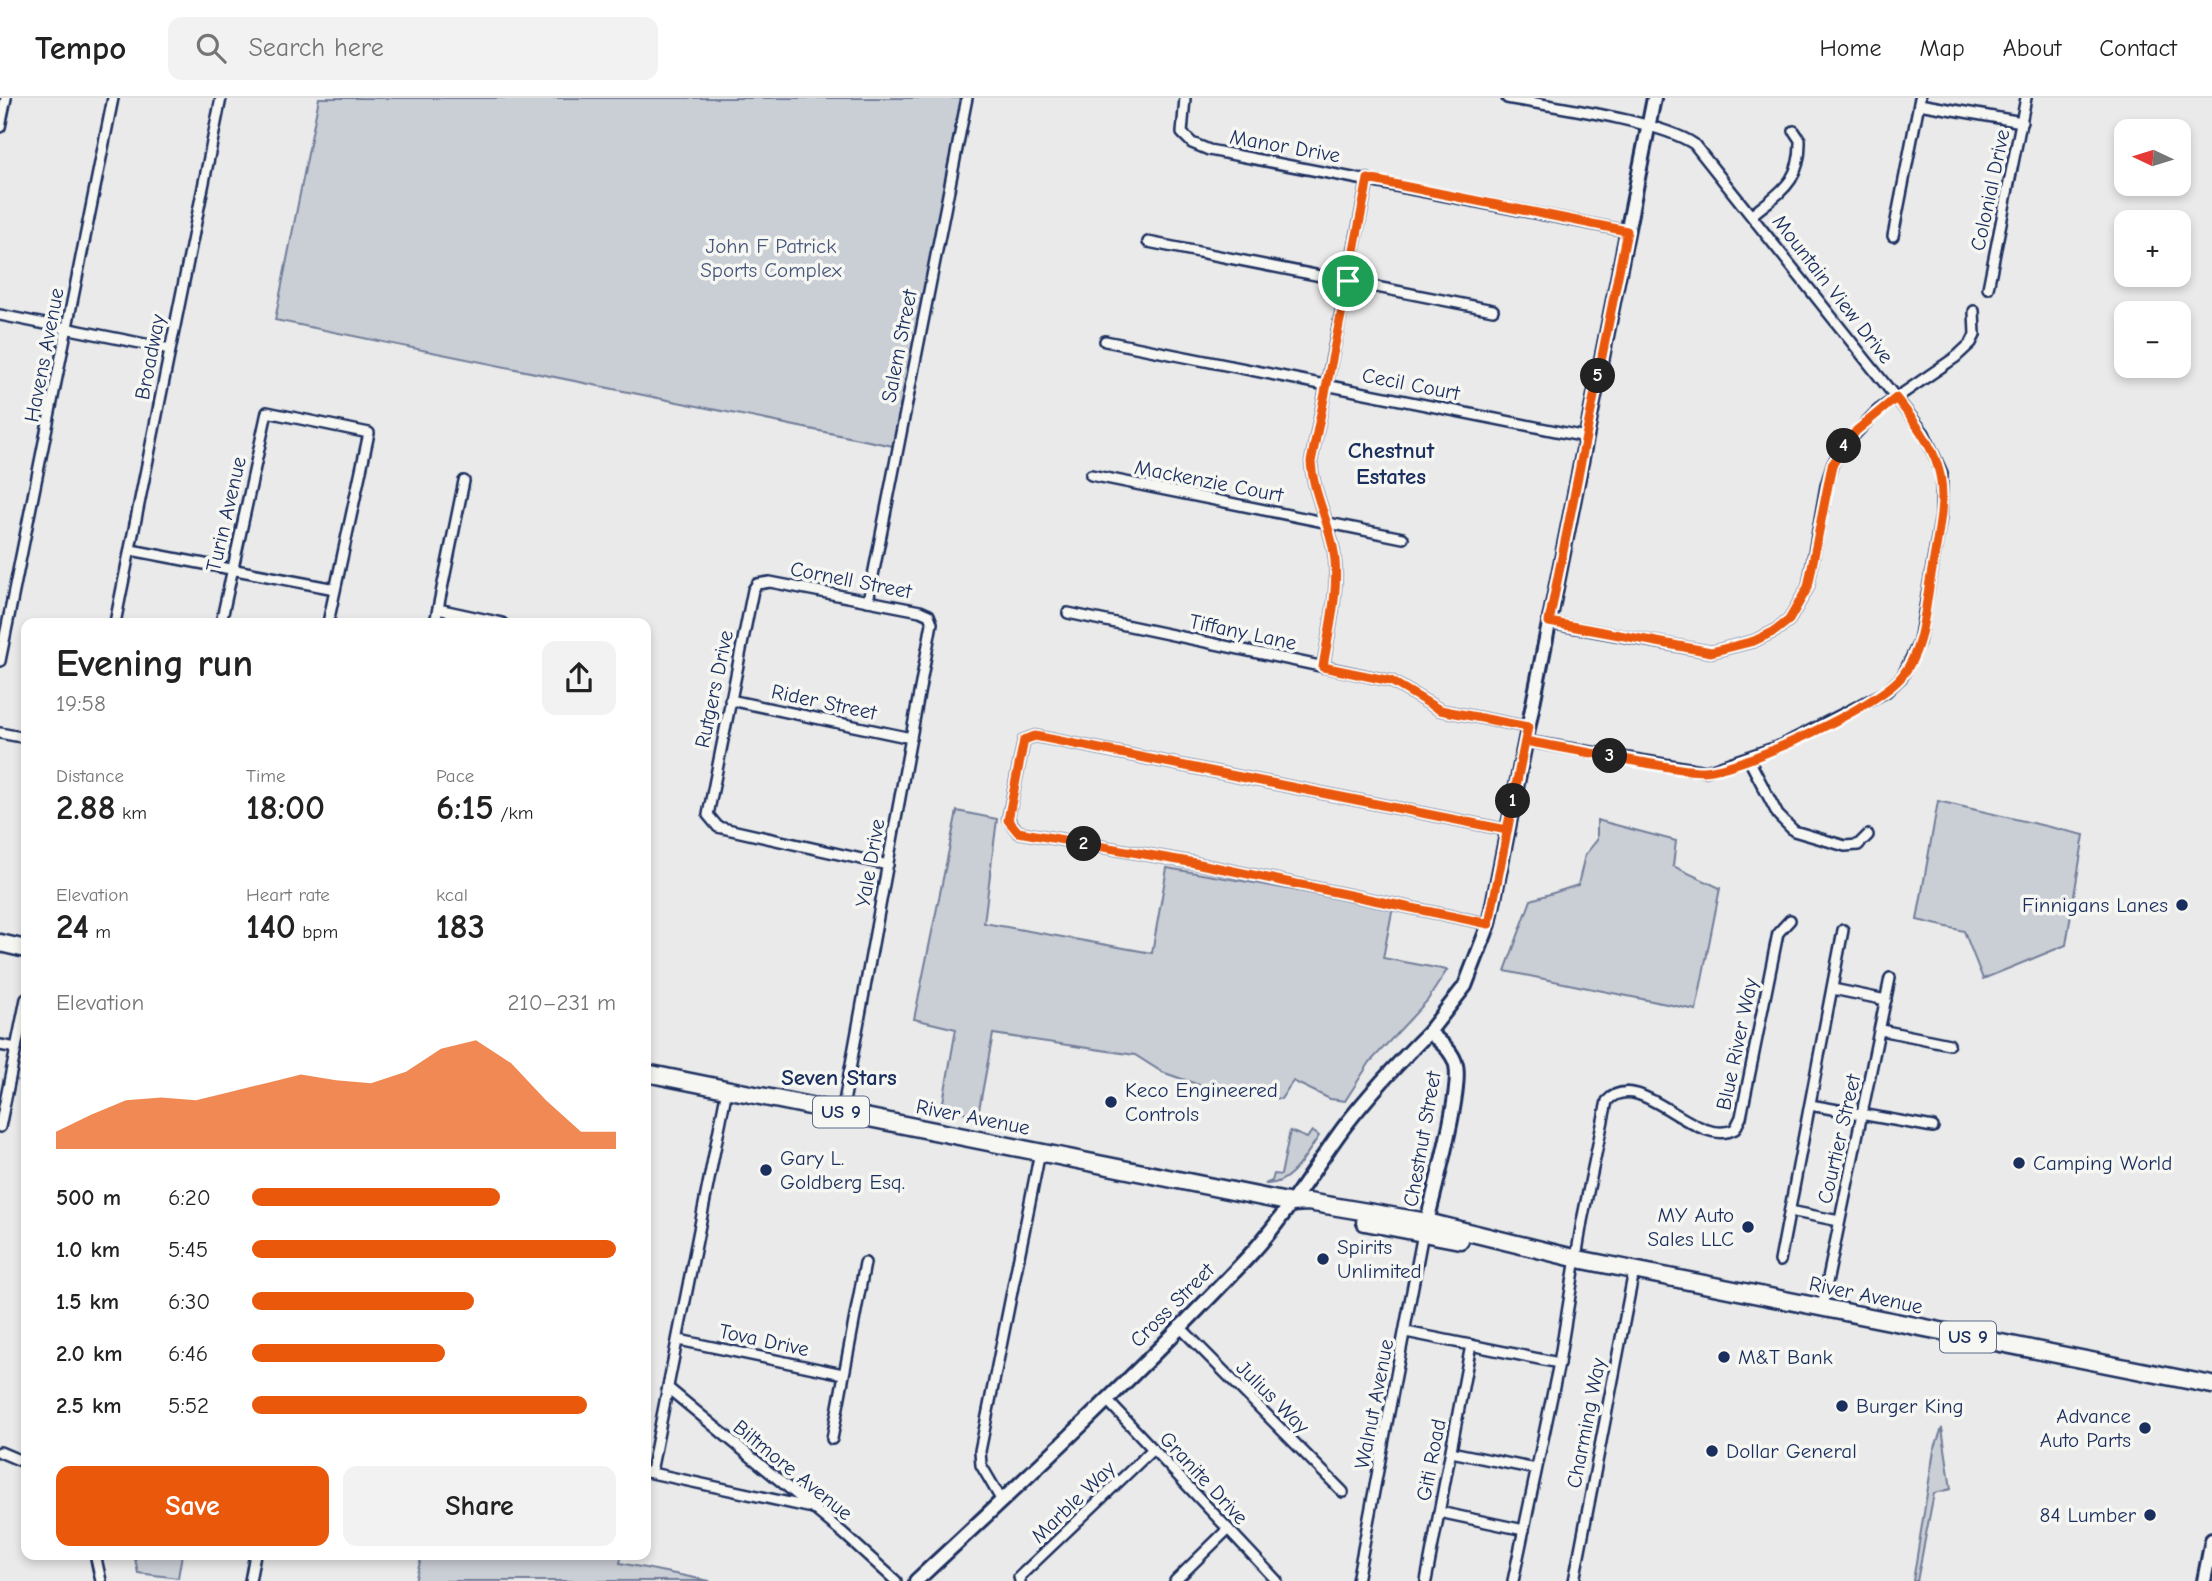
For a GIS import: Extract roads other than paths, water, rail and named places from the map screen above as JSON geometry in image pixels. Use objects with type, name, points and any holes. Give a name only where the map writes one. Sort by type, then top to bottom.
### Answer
[{"type":"highway","points":[[0,943],[21,948]]},
{"type":"highway","name":"River Avenue","points":[[651,1074],[1292,1203],[1305,1210],[1425,1228],[2212,1385]]},
{"type":"street","points":[[0,127],[6,98]]},
{"type":"street","name":"Havens Avenue","points":[[0,660],[113,98]]},
{"type":"street","name":"Broadway","points":[[116,618],[221,98]]},
{"type":"street","name":"Salem Street","points":[[868,601],[967,98]]},
{"type":"street","name":"Manor Drive","points":[[1185,98],[1182,133],[1200,146],[1627,231]]},
{"type":"street","points":[[1507,98],[1648,127]]},
{"type":"street","points":[[1429,1032],[1465,986],[1489,924],[1654,98]]},
{"type":"street","name":"Colonial Drive","points":[[1988,288],[2026,98]]},
{"type":"street","points":[[1893,236],[1919,101],[2022,122]]},
{"type":"street","name":"Mountain View Drive","points":[[1525,741],[1690,771],[1720,769],[1782,746],[1886,692],[1902,677],[1919,642],[1941,516],[1942,473],[1924,433],[1694,144],[1685,138],[1648,127]]},
{"type":"street","points":[[1752,215],[1791,183],[1797,173],[1800,140],[1794,131]]},
{"type":"street","points":[[1323,667],[1334,579],[1333,547],[1312,481],[1311,462],[1368,179]]},
{"type":"street","points":[[1148,242],[1493,310]]},
{"type":"street","points":[[1549,622],[1711,652],[1754,641],[1775,631],[1789,620],[1808,587],[1832,465],[1856,431],[1970,343],[1975,335],[1974,311]]},
{"type":"street","points":[[0,315],[170,349]]},
{"type":"street","name":"Cecil Court","points":[[1105,341],[1587,438]]},
{"type":"street","name":"Turin Avenue","points":[[221,618],[267,412],[369,433],[335,589]]},
{"type":"street","name":"Mackenzie Court","points":[[1091,475],[1403,538]]},
{"type":"street","points":[[436,618],[464,481]]},
{"type":"street","points":[[131,550],[335,589],[329,618]]},
{"type":"street","name":"Cornell Street","points":[[762,582],[920,611],[931,619]]},
{"type":"street","name":"Rutgers Drive","points":[[762,582],[753,590],[708,815],[718,827],[888,865]]},
{"type":"street","points":[[438,609],[479,618]]},
{"type":"street","name":"Tiffany Lane","points":[[1068,613],[1391,681],[1440,710],[1528,727]]},
{"type":"street","name":"Yale Drive","points":[[842,1113],[931,619]]},
{"type":"street","name":"Rider Street","points":[[730,700],[911,738]]},
{"type":"street","points":[[0,733],[21,737]]},
{"type":"street","points":[[1489,924],[1016,829],[1008,820],[1010,797],[1024,740],[1035,736],[1507,830]]},
{"type":"street","points":[[1748,758],[1778,815],[1794,831],[1845,846],[1857,845],[1868,835]]},
{"type":"street","name":"Blue River Way","points":[[1578,1259],[1582,1221],[1604,1107],[1611,1096],[1625,1094],[1651,1099],[1699,1129],[1723,1133],[1738,1125],[1778,933],[1790,920]]},
{"type":"street","points":[[1780,1261],[1843,930]]},
{"type":"street","name":"Courtier Street","points":[[1822,1307],[1890,978]]},
{"type":"street","points":[[1833,989],[1886,1000]]},
{"type":"street","points":[[0,1127],[21,1024]]},
{"type":"street","points":[[1881,1030],[1949,1044]]},
{"type":"street","name":"Cross Street","points":[[916,1581],[1002,1501],[1251,1253],[1292,1203],[1345,1126],[1392,1069],[1429,1032]]},
{"type":"street","name":"Chestnut Street","points":[[1425,1228],[1456,1075],[1450,1051],[1429,1032]]},
{"type":"street","points":[[0,1045],[16,1048]]},
{"type":"street","points":[[651,1459],[679,1340],[727,1090]]},
{"type":"street","points":[[1810,1105],[1933,1127]]},
{"type":"street","points":[[1002,1501],[981,1465],[980,1451],[1040,1152]]},
{"type":"street","points":[[1790,1211],[1839,1221]]},
{"type":"street","name":"Walnut Avenue","points":[[1357,1581],[1425,1228]]},
{"type":"street","points":[[1513,1581],[1578,1259]]},
{"type":"street","points":[[832,1438],[865,1263]]},
{"type":"street","name":"Charming Way","points":[[1574,1581],[1634,1271]]},
{"type":"street","name":"Julius Way","points":[[1179,1326],[1343,1492]]},
{"type":"street","points":[[1406,1332],[1559,1363]]},
{"type":"street","name":"Tova Drive","points":[[679,1340],[843,1374]]},
{"type":"street","name":"Giti Road","points":[[1426,1581],[1471,1345]]},
{"type":"street","name":"Biltmore Avenue","points":[[668,1388],[896,1581]]},
{"type":"street","name":"Granite Drive","points":[[1106,1399],[1277,1581]]},
{"type":"street","name":"Marble Way","points":[[1020,1581],[1019,1577],[1153,1449]]},
{"type":"street","points":[[1451,1451],[1536,1469]]},
{"type":"street","points":[[0,1452],[21,1461]]},
{"type":"street","points":[[651,1473],[810,1507]]},
{"type":"street","points":[[1439,1512],[1524,1530]]},
{"type":"street","points":[[1175,1581],[1228,1529]]},
{"type":"street","points":[[2204,1581],[2212,1540]]},
{"type":"street","points":[[96,1560],[101,1581]]},
{"type":"street","points":[[250,1581],[254,1560]]},
{"type":"place","name":"Finnigans Lanes","points":[[2182,905]]},
{"type":"place","name":"Keco Engineered Controls","points":[[1111,1102]]},
{"type":"place","name":"Camping World","points":[[2019,1163]]},
{"type":"place","name":"Gary L. Goldberg Esq.","points":[[766,1170]]},
{"type":"place","name":"MY Auto Sales LLC","points":[[1748,1227]]},
{"type":"place","name":"Spirits Unlimited","points":[[1323,1259]]},
{"type":"place","name":"M&T Bank","points":[[1724,1357]]},
{"type":"place","name":"Burger King","points":[[1842,1406]]},
{"type":"place","name":"Advance Auto Parts","points":[[2145,1428]]},
{"type":"place","name":"Dollar General","points":[[1712,1451]]},
{"type":"place","name":"84 Lumber","points":[[2150,1515]]},
{"type":"district","name":"Chestnut Estates","points":[[1391,463]]},
{"type":"district","name":"Seven Stars","points":[[839,1077]]},
{"type":"park label","name":"John F Patrick Sports Complex","points":[[771,258]]}]
